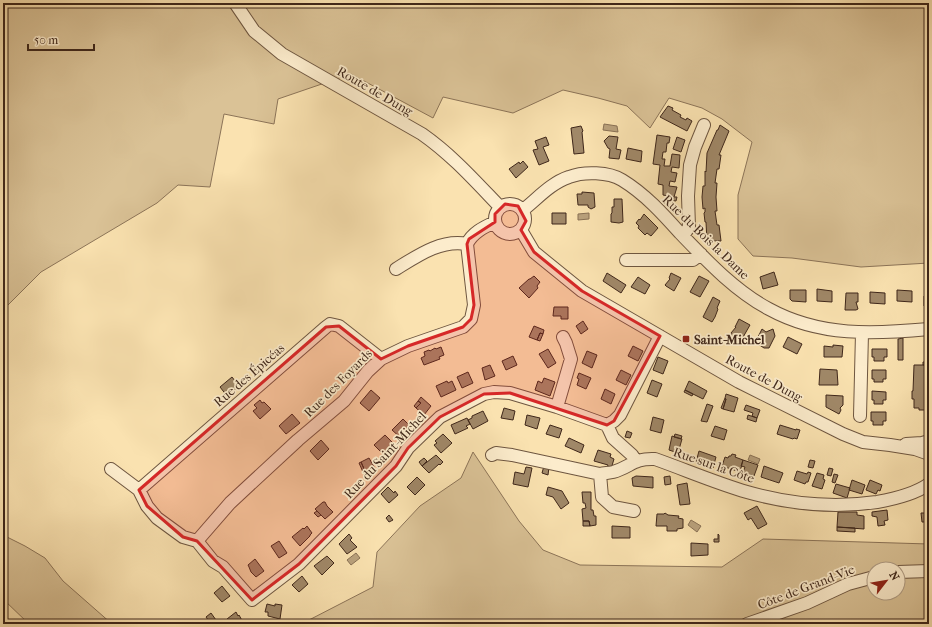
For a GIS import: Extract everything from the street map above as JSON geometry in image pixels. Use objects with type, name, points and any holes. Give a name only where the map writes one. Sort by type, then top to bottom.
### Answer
[{"type":"street","name":"Route de Dung","points":[[235,3],[254,31],[282,54],[422,134],[455,160],[500,207]]},
{"type":"street","points":[[683,236],[689,227],[688,196],[690,165],[695,147],[704,125]]},
{"type":"street","name":"Rue du Bois la Dame","points":[[523,210],[550,187],[570,176],[597,172],[621,179],[641,194],[700,254],[742,292],[770,310],[799,322],[838,332],[862,333],[929,330]]},
{"type":"street","points":[[505,204],[512,204],[523,210],[526,220],[521,230],[515,234],[509,235],[497,228],[495,214],[500,207],[505,204]]},
{"type":"street","points":[[396,269],[414,257],[444,244],[456,242],[467,244],[469,239],[480,230],[495,222]]},
{"type":"street","name":"Route de Dung","points":[[521,230],[534,252],[582,291],[739,382],[843,434],[863,442],[890,445],[929,454]]},
{"type":"street","name":"Rue des Foyards","points":[[197,542],[230,503],[298,440],[344,401],[368,371],[381,359],[408,346],[463,327],[471,319],[474,305],[467,244]]},
{"type":"street","points":[[626,260],[693,260],[700,254]]},
{"type":"street","name":"Rue des Épicéas","points":[[139,490],[330,324],[339,326],[381,359]]},
{"type":"street","points":[[860,416],[862,333]]},
{"type":"street","points":[[636,461],[632,455],[613,438],[607,425],[620,415],[660,336]]},
{"type":"street","points":[[557,407],[571,359],[563,337]]},
{"type":"street","name":"Rue du Saint-Michel","points":[[197,542],[213,561],[223,567],[252,600],[299,564],[396,466],[408,448],[440,417],[484,394],[494,392],[510,393],[557,407],[607,425]]},
{"type":"street","name":"Route de Dung","points":[[890,445],[922,443],[929,441]]},
{"type":"street","name":"Rue sur la Côte","points":[[492,455],[496,453],[512,455],[600,474],[612,472],[636,461],[655,459],[746,491],[805,503],[857,505],[889,500],[923,488],[929,484]]},
{"type":"street","points":[[111,469],[139,490],[157,518],[183,537],[197,542]]},
{"type":"street","points":[[600,474],[602,497],[612,507],[634,511]]},
{"type":"street","points":[[906,572],[929,571]]},
{"type":"street","name":"Côte de Grand-Vie","points":[[747,624],[807,603],[848,584],[866,579]]},
{"type":"highlighted area","points":[[505,204],[518,206],[526,221],[521,230],[534,252],[582,291],[660,336],[614,421],[607,425],[510,393],[484,394],[440,417],[408,448],[396,466],[299,564],[252,600],[197,541],[183,537],[147,506],[139,490],[326,327],[339,326],[381,359],[408,346],[463,327],[471,319],[474,305],[467,244],[469,239],[495,222],[495,214]]},
{"type":"shaded area","points":[[3,3],[929,3],[929,263],[861,267],[792,258],[753,256],[738,239],[738,195],[752,142],[722,119],[702,108],[669,98],[650,128],[627,106],[563,90],[513,113],[443,97],[433,118],[351,74],[278,99],[274,124],[224,114],[210,187],[178,185],[157,203],[41,272],[3,310]]},
{"type":"shaded area","points":[[604,124],[617,126],[618,132],[603,130]]},
{"type":"shaded area","points":[[589,213],[589,219],[578,220],[578,214]]},
{"type":"shaded area","points":[[473,452],[519,521],[543,550],[580,565],[722,567],[763,539],[929,544],[929,624],[299,624],[373,587],[377,552],[420,506],[461,478]]},
{"type":"shaded area","points":[[750,455],[760,459],[758,464],[748,460]]},
{"type":"shaded area","points":[[691,520],[701,526],[697,532],[688,525]]},
{"type":"shaded area","points":[[3,535],[45,558],[63,581],[112,624],[29,624],[3,599]]},
{"type":"shaded area","points":[[356,553],[360,558],[351,565],[347,560]]},
{"type":"building","points":[[668,106],[673,108],[672,110],[681,115],[680,117],[686,120],[687,118],[692,121],[687,131],[660,117]]},
{"type":"building","points":[[720,125],[729,131],[719,155],[721,155],[715,183],[717,183],[717,211],[715,211],[721,241],[707,241],[704,213],[705,208],[703,209],[702,197],[703,186],[705,186],[707,153]]},
{"type":"building","points":[[581,126],[583,131],[584,153],[574,154],[571,128]]},
{"type":"building","points":[[657,135],[670,137],[669,143],[667,143],[666,152],[663,152],[662,159],[665,159],[664,166],[670,166],[672,154],[680,155],[679,168],[672,167],[671,172],[677,173],[675,182],[670,181],[669,186],[677,187],[674,197],[677,197],[676,201],[668,200],[668,196],[663,195],[663,185],[658,184],[660,165],[653,164]]},
{"type":"building","points":[[609,136],[618,137],[616,149],[621,150],[619,159],[609,158],[610,149],[604,141]]},
{"type":"building","points":[[546,137],[549,145],[543,147],[549,161],[539,165],[533,150],[538,149],[535,141]]},
{"type":"building","points":[[677,137],[685,140],[681,152],[673,149]]},
{"type":"building","points":[[628,148],[642,151],[641,162],[626,159]]},
{"type":"building","points":[[523,161],[528,167],[516,178],[509,169]]},
{"type":"building","points":[[582,192],[594,193],[595,207],[591,209],[588,205],[578,205],[577,194],[582,194]]},
{"type":"building","points":[[614,199],[622,199],[623,222],[611,222]]},
{"type":"building","points":[[552,213],[566,213],[566,224],[552,224]]},
{"type":"building","points":[[644,214],[658,228],[651,236],[647,233],[645,235],[638,228],[639,226],[636,223]]},
{"type":"building","points":[[774,272],[778,285],[763,289],[760,277]]},
{"type":"building","points":[[607,273],[626,285],[621,293],[603,281]]},
{"type":"building","points":[[671,273],[681,278],[674,291],[665,285],[670,279]]},
{"type":"building","points":[[534,276],[540,282],[537,286],[538,288],[529,298],[519,288]]},
{"type":"building","points":[[699,276],[709,281],[700,297],[690,292]]},
{"type":"building","points":[[638,277],[650,285],[645,294],[631,287]]},
{"type":"building","points":[[817,289],[832,291],[832,302],[817,301]]},
{"type":"building","points":[[790,290],[806,290],[806,302],[792,301],[790,299]]},
{"type":"building","points":[[897,290],[912,291],[912,302],[897,301]]},
{"type":"building","points":[[870,292],[885,293],[885,304],[870,303]]},
{"type":"building","points":[[846,293],[858,293],[858,302],[856,302],[858,309],[845,310]]},
{"type":"building","points":[[924,296],[929,296],[928,307],[924,306]]},
{"type":"building","points":[[713,297],[720,301],[712,322],[703,317]]},
{"type":"building","points":[[554,307],[568,307],[568,319],[561,319],[561,316],[553,316]]},
{"type":"building","points":[[739,319],[750,325],[742,339],[738,340],[732,336],[731,333],[736,327]]},
{"type":"building","points":[[583,321],[588,329],[581,334],[576,326]]},
{"type":"building","points":[[534,326],[544,330],[543,334],[540,333],[537,340],[529,337]]},
{"type":"building","points":[[762,329],[766,332],[773,329],[775,336],[769,348],[764,348],[756,341]]},
{"type":"building","points":[[540,333],[543,334],[540,341],[537,340]]},
{"type":"building","points":[[788,337],[802,344],[797,354],[783,347]]},
{"type":"building","points":[[903,338],[903,360],[898,360],[898,339]]},
{"type":"building","points":[[833,345],[843,346],[842,357],[824,357],[824,346],[833,347]]},
{"type":"building","points":[[633,346],[643,351],[638,361],[628,356]]},
{"type":"building","points":[[441,347],[444,355],[439,357],[440,359],[424,365],[421,358],[425,356],[424,352]]},
{"type":"building","points":[[548,349],[556,363],[548,368],[539,354]]},
{"type":"building","points":[[872,349],[887,349],[887,357],[884,357],[884,361],[874,361],[874,357],[872,357]]},
{"type":"building","points":[[587,351],[597,355],[592,368],[582,363]]},
{"type":"building","points":[[513,356],[517,365],[506,370],[502,361]]},
{"type":"building","points":[[658,357],[668,361],[663,374],[653,370]]},
{"type":"building","points":[[923,362],[929,362],[929,365],[923,365]]},
{"type":"building","points":[[490,365],[495,376],[485,380],[482,368]]},
{"type":"building","points":[[914,365],[929,365],[928,410],[919,410],[919,408],[914,408],[912,391]]},
{"type":"building","points":[[820,369],[837,370],[838,385],[819,385]]},
{"type":"building","points":[[621,370],[631,375],[626,385],[616,380]]},
{"type":"building","points":[[872,370],[886,370],[886,379],[883,379],[883,382],[874,382],[874,379],[872,379]]},
{"type":"building","points":[[468,372],[473,383],[462,388],[457,377]]},
{"type":"building","points":[[579,373],[591,378],[586,389],[577,385]]},
{"type":"building","points":[[232,377],[239,386],[227,396],[220,387]]},
{"type":"building","points":[[544,378],[555,382],[550,396],[535,390],[538,381],[542,383]]},
{"type":"building","points":[[652,380],[662,384],[657,397],[647,393]]},
{"type":"building","points":[[447,381],[448,383],[452,381],[456,390],[441,397],[436,386]]},
{"type":"building","points":[[689,381],[707,391],[703,399],[685,390]]},
{"type":"building","points":[[605,389],[615,394],[611,404],[601,399]]},
{"type":"building","points":[[371,390],[380,398],[369,411],[360,403]]},
{"type":"building","points":[[685,390],[693,394],[692,396],[684,392]]},
{"type":"building","points":[[872,391],[886,392],[886,400],[883,400],[883,404],[874,404],[874,400],[872,400]]},
{"type":"building","points":[[726,394],[738,398],[734,412],[723,409]]},
{"type":"building","points":[[826,395],[843,396],[843,405],[840,408],[841,410],[839,414],[826,407]]},
{"type":"building","points":[[421,397],[431,406],[424,415],[416,408],[421,403],[418,401]]},
{"type":"building","points":[[725,398],[726,399],[723,409],[721,408]]},
{"type":"building","points":[[260,400],[271,409],[260,419],[253,411],[257,408],[254,405]]},
{"type":"building","points":[[418,401],[421,403],[416,408],[414,406]]},
{"type":"building","points":[[707,404],[713,406],[707,422],[701,421]]},
{"type":"building","points":[[746,405],[760,410],[757,418],[752,416],[753,413],[744,410]]},
{"type":"building","points":[[504,408],[515,411],[513,420],[501,418]]},
{"type":"building","points":[[483,411],[488,421],[473,429],[468,420],[472,418],[472,416]]},
{"type":"building","points":[[871,412],[886,412],[886,421],[883,421],[883,425],[873,425],[873,421],[871,421]]},
{"type":"building","points":[[292,414],[300,423],[286,434],[279,426]]},
{"type":"building","points":[[527,415],[540,418],[537,429],[525,425]]},
{"type":"building","points":[[748,415],[757,418],[756,422],[747,419]]},
{"type":"building","points":[[653,417],[664,420],[661,433],[650,430]]},
{"type":"building","points":[[467,418],[470,424],[466,426],[468,428],[455,434],[451,425]]},
{"type":"building","points":[[403,419],[412,428],[402,439],[392,430]]},
{"type":"building","points":[[550,425],[562,429],[559,438],[546,434]]},
{"type":"building","points":[[780,425],[800,430],[797,439],[777,434]]},
{"type":"building","points":[[715,426],[727,430],[724,440],[711,436]]},
{"type":"building","points":[[627,431],[632,433],[630,438],[625,437]]},
{"type":"building","points":[[443,434],[452,443],[441,453],[434,445],[437,443],[435,441]]},
{"type":"building","points":[[675,434],[682,436],[681,439],[674,437]]},
{"type":"building","points":[[385,435],[394,444],[383,454],[374,445]]},
{"type":"building","points":[[672,436],[682,439],[678,453],[669,450]]},
{"type":"building","points":[[569,438],[584,445],[581,453],[565,446]]},
{"type":"building","points":[[321,440],[329,449],[318,460],[310,451]]},
{"type":"building","points":[[598,450],[611,454],[610,457],[614,459],[611,469],[607,468],[608,465],[594,461]]},
{"type":"building","points":[[699,451],[716,457],[713,468],[696,462]]},
{"type":"building","points":[[732,454],[743,460],[740,472],[722,466],[725,457],[728,458]]},
{"type":"building","points":[[436,455],[443,462],[429,473],[422,466]]},
{"type":"building","points":[[369,458],[377,472],[366,478],[361,462]]},
{"type":"building","points":[[424,458],[427,461],[422,466],[419,462]]},
{"type":"building","points":[[743,460],[758,465],[754,476],[743,472],[745,467],[741,466]]},
{"type":"building","points":[[810,460],[815,461],[813,468],[808,467]]},
{"type":"building","points":[[361,462],[365,471],[363,472],[359,463]]},
{"type":"building","points":[[544,466],[549,467],[548,475],[542,473]]},
{"type":"building","points":[[764,466],[783,473],[779,483],[761,477]]},
{"type":"building","points":[[526,467],[532,468],[528,487],[513,484],[515,472],[524,474]]},
{"type":"building","points":[[829,468],[833,469],[831,476],[827,475]]},
{"type":"building","points":[[797,471],[807,474],[808,472],[811,473],[808,482],[805,484],[794,480]]},
{"type":"building","points":[[817,473],[824,475],[823,479],[825,480],[822,489],[812,486]]},
{"type":"building","points":[[834,474],[838,475],[835,483],[832,482]]},
{"type":"building","points":[[636,476],[653,477],[653,488],[633,486],[632,478]]},
{"type":"building","points":[[670,476],[671,484],[665,485],[664,477]]},
{"type":"building","points":[[417,477],[425,485],[415,495],[407,487]]},
{"type":"building","points":[[852,480],[865,485],[862,494],[849,490]]},
{"type":"building","points":[[870,480],[882,485],[880,491],[878,490],[876,494],[866,490]]},
{"type":"building","points":[[687,483],[690,504],[680,505],[677,485]]},
{"type":"building","points":[[836,484],[850,488],[847,498],[833,493]]},
{"type":"building","points":[[388,487],[394,493],[395,491],[398,495],[389,503],[381,494]]},
{"type":"building","points":[[548,487],[562,491],[569,503],[561,509],[553,497],[546,495]]},
{"type":"building","points":[[582,492],[591,492],[591,510],[593,510],[594,516],[596,516],[596,525],[590,526],[589,521],[583,521],[582,509],[586,508],[585,503],[583,503]]},
{"type":"building","points":[[325,502],[333,512],[325,519],[315,509]]},
{"type":"building","points":[[757,506],[767,524],[758,529],[751,518],[748,520],[744,513]]},
{"type":"building","points":[[925,507],[929,507],[929,522],[922,522],[921,513],[925,513]]},
{"type":"building","points":[[887,510],[888,520],[884,521],[885,525],[878,526],[877,517],[872,516],[872,512]]},
{"type":"building","points":[[317,511],[321,515],[318,517],[314,513]]},
{"type":"building","points":[[838,512],[857,512],[857,515],[864,516],[864,529],[837,527]]},
{"type":"building","points":[[665,513],[668,515],[679,516],[678,518],[683,519],[683,528],[677,529],[677,531],[667,531],[667,526],[656,526],[657,514]]},
{"type":"building","points":[[389,515],[393,520],[389,522],[386,518]]},
{"type":"building","points":[[583,521],[589,521],[590,526],[583,526]]},
{"type":"building","points":[[307,526],[312,533],[300,546],[292,537]]},
{"type":"building","points":[[612,526],[630,527],[630,538],[612,538]]},
{"type":"building","points":[[837,527],[855,528],[855,532],[837,531]]},
{"type":"building","points":[[349,534],[352,538],[350,540],[357,547],[347,554],[339,544]]},
{"type":"building","points":[[718,534],[719,542],[714,542],[714,539],[718,539]]},
{"type":"building","points":[[279,541],[287,553],[279,558],[271,546]]},
{"type":"building","points":[[691,543],[708,544],[708,555],[691,556]]},
{"type":"building","points":[[327,556],[334,563],[322,575],[314,566]]},
{"type":"building","points":[[255,559],[264,571],[256,577],[251,572],[248,565]]},
{"type":"building","points":[[302,576],[308,584],[299,592],[292,585]]},
{"type":"building","points":[[222,586],[230,596],[222,602],[214,593]]},
{"type":"building","points":[[267,604],[275,606],[275,604],[282,605],[280,619],[268,616],[268,612],[265,612]]},
{"type":"building","points":[[236,612],[244,624],[230,624],[227,619]]},
{"type":"building","points":[[211,613],[216,620],[211,624],[206,617]]},
{"type":"place","name":"Saint-Michel","points":[[686,339]]}]
